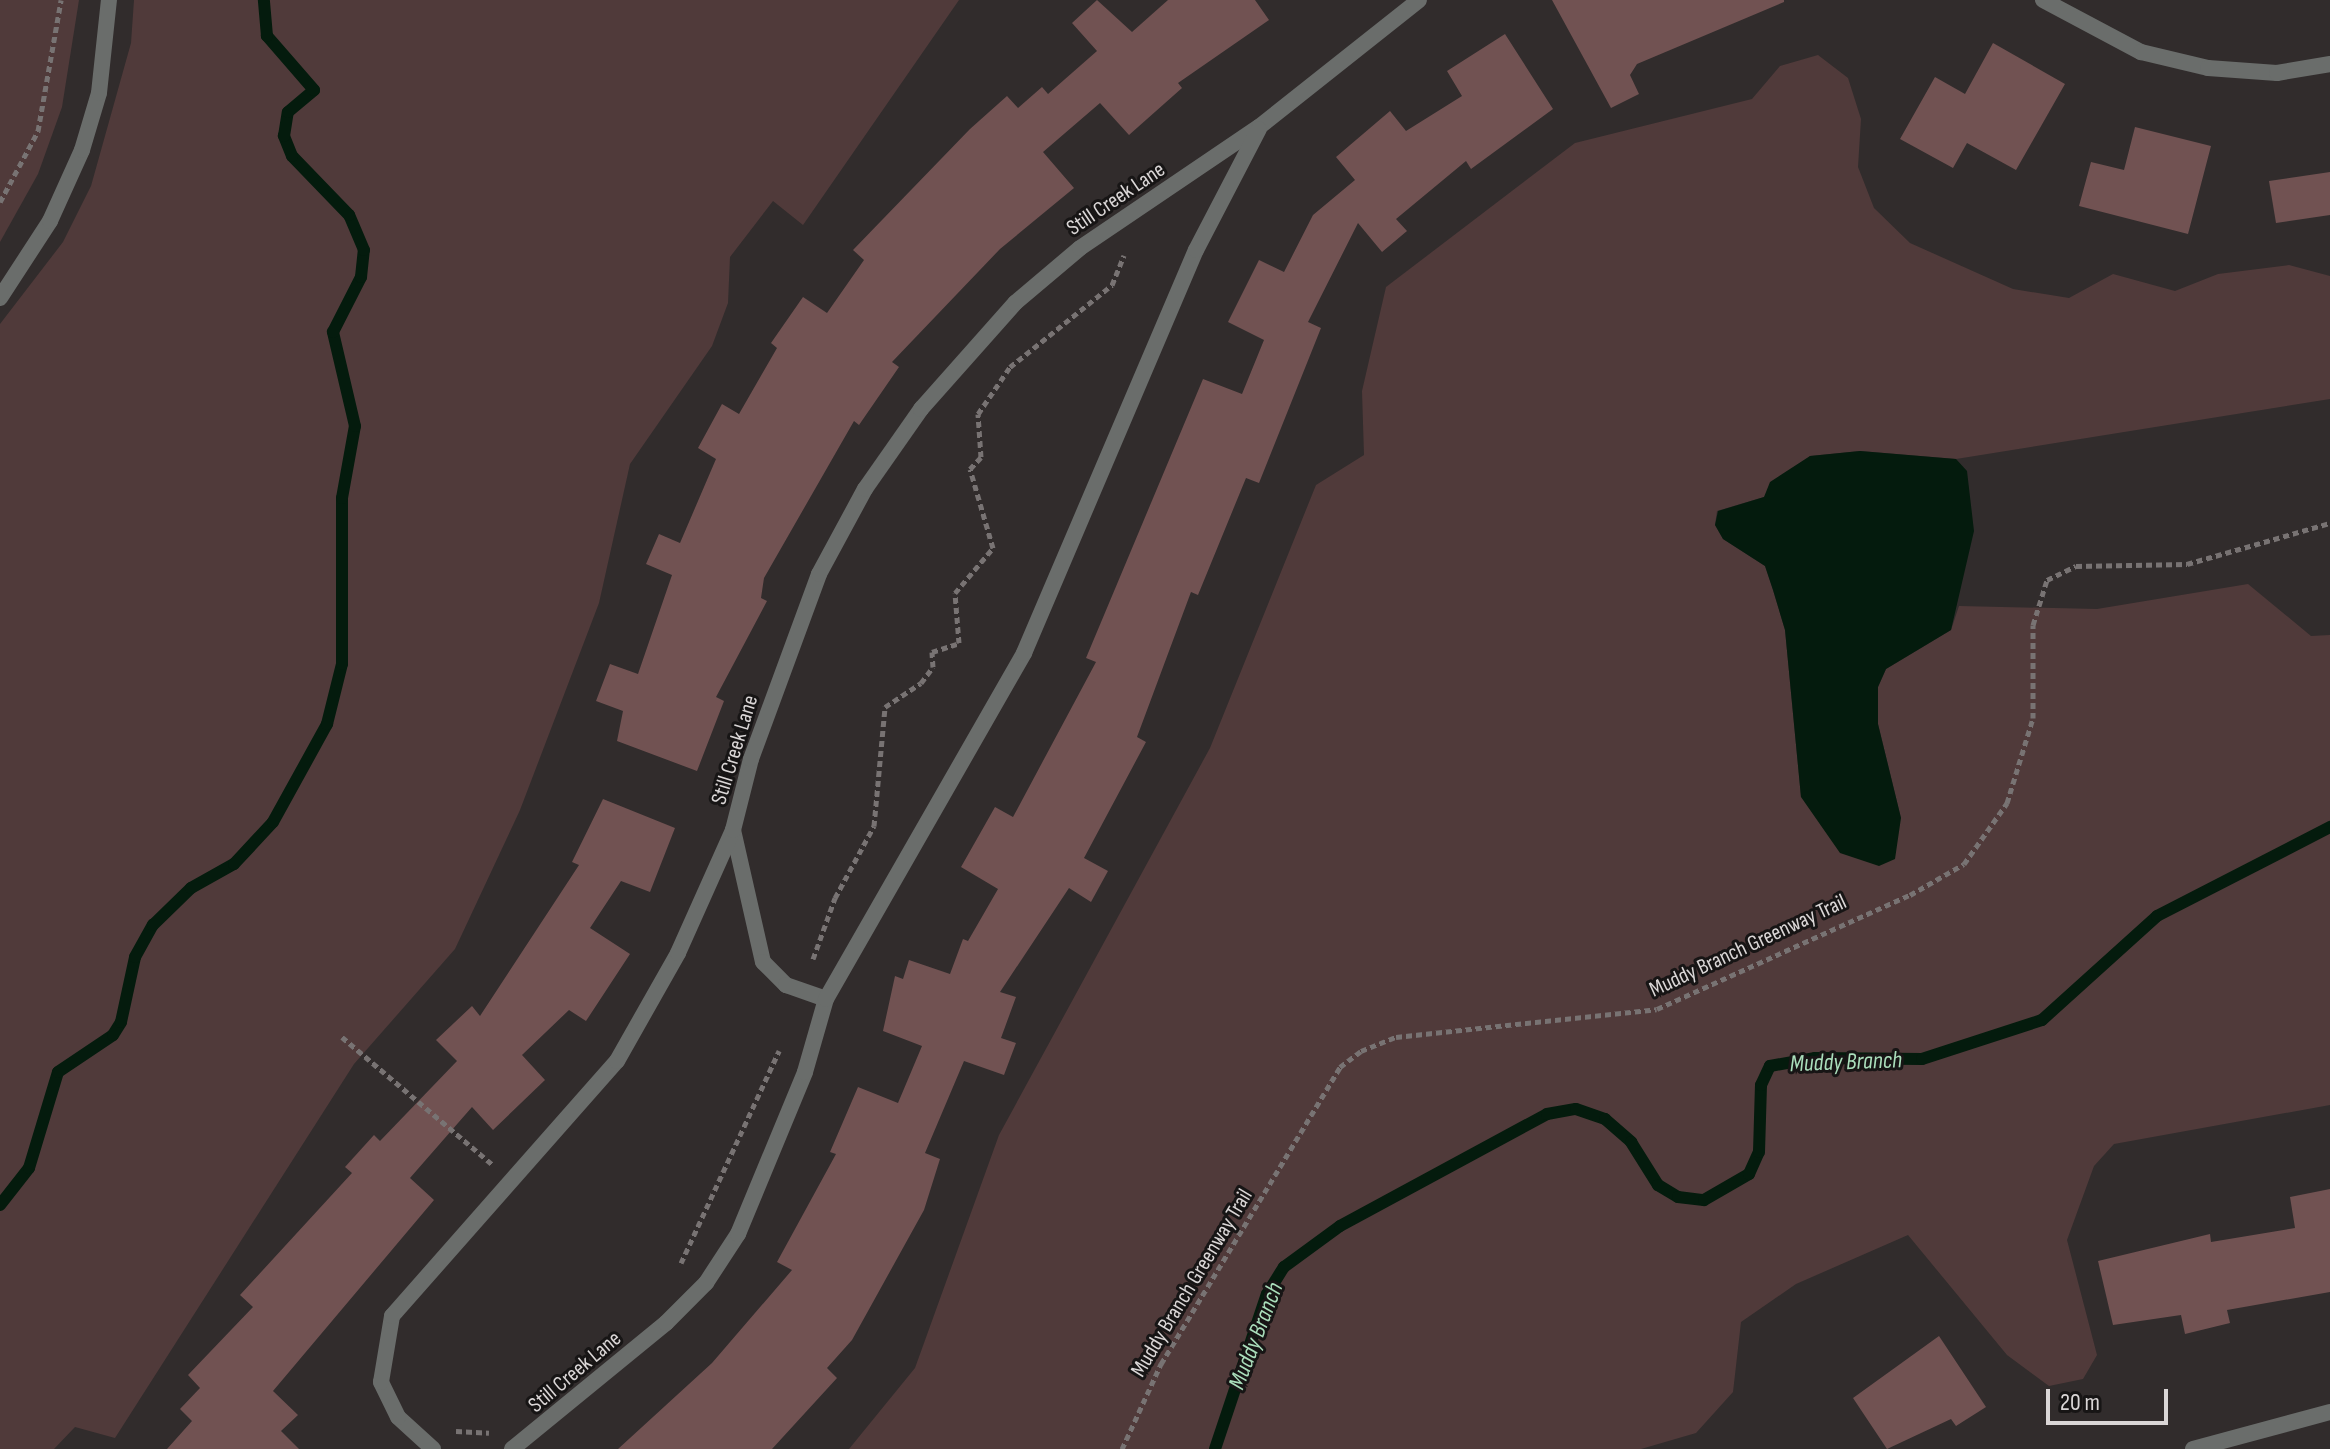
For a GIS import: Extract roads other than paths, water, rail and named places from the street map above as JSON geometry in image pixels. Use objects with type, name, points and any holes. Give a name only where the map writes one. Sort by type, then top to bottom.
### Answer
[{"type":"street","points":[[0,298],[50,221],[82,150],[99,93],[109,0]]},
{"type":"street","name":"Still Creek Lane","points":[[433,1449],[398,1417],[381,1382],[382,1348],[392,1316],[514,1183],[617,1061],[678,953],[733,830],[751,759],[819,574],[921,409],[1015,303],[1080,248],[1259,127],[1419,0]]},
{"type":"street","points":[[2043,0],[2141,52],[2208,68],[2277,73],[2330,64]]},
{"type":"street","name":"Still Creek Lane","points":[[512,1449],[706,1283],[768,1166],[826,999],[1024,653],[1196,250],[1259,127]]},
{"type":"street","points":[[733,830],[763,962],[786,985],[826,999]]},
{"type":"street","points":[[2193,1449],[2330,1412]]},
{"type":"waterway","points":[[0,1205],[29,1168],[58,1072],[113,1035],[121,1022],[135,957],[153,925],[191,888],[234,864],[273,822],[327,724],[342,664],[342,498],[355,426],[333,332],[361,277],[364,250],[349,215],[292,156],[284,136],[288,112],[314,90],[267,36],[264,0]]},
{"type":"waterway","name":"Muddy Branch","points":[[1215,1449],[1267,1294],[1284,1267],[1340,1226],[1547,1114],[1576,1109],[1605,1119],[1631,1142],[1658,1185],[1678,1197],[1704,1200],[1749,1174],[1759,1152],[1761,1085],[1770,1066],[1815,1058],[1922,1059],[2042,1020],[2157,916],[2330,827]]}]
